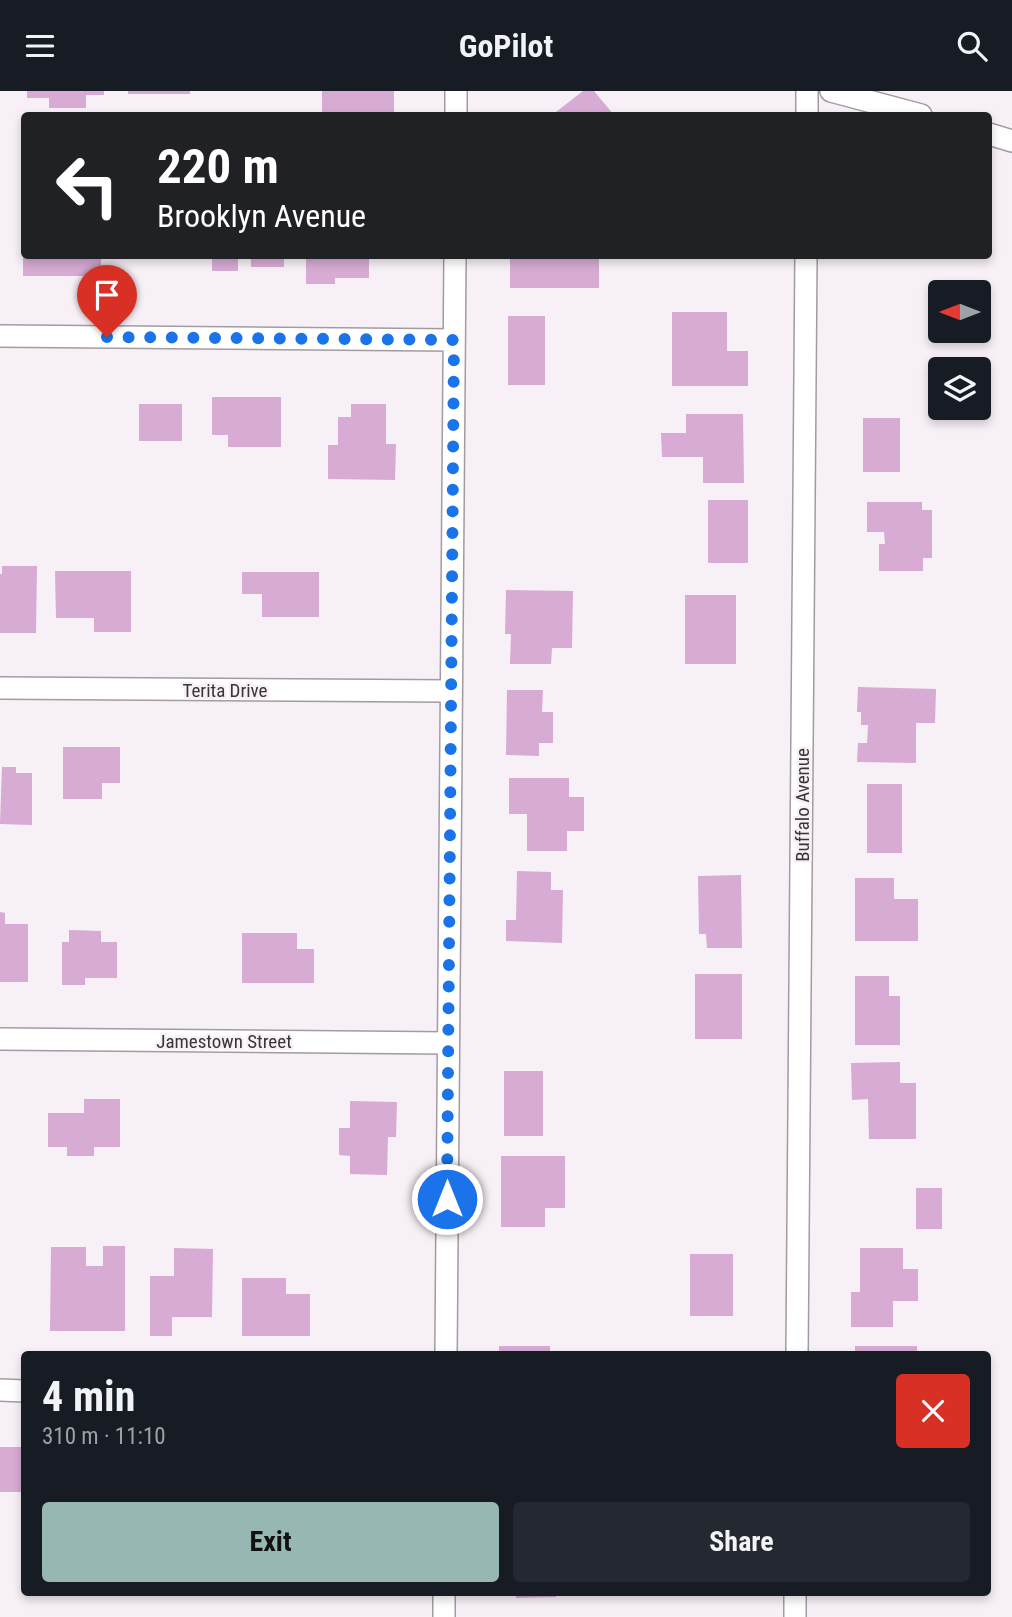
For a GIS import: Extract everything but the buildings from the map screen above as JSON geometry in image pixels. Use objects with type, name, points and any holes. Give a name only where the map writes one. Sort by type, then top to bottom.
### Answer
[{"type":"street","points":[[456,91],[456,112]]},
{"type":"street","points":[[807,91],[807,112]]},
{"type":"street","points":[[831,91],[910,112]]},
{"type":"street","points":[[992,135],[1012,141]]},
{"type":"street","points":[[446,1351],[455,259]]},
{"type":"street","name":"Buffalo Avenue","points":[[797,1351],[806,259]]},
{"type":"street","points":[[0,336],[454,340]]},
{"type":"street","name":"Terita Drive","points":[[0,688],[451,691]]},
{"type":"street","name":"Jamestown Street","points":[[0,1039],[448,1042]]},
{"type":"street","points":[[0,1390],[21,1391]]},
{"type":"street","points":[[443,1617],[444,1596]]},
{"type":"street","points":[[795,1596],[795,1617]]},
{"type":"route","points":[[107,337],[454,340],[447,1199]]}]
